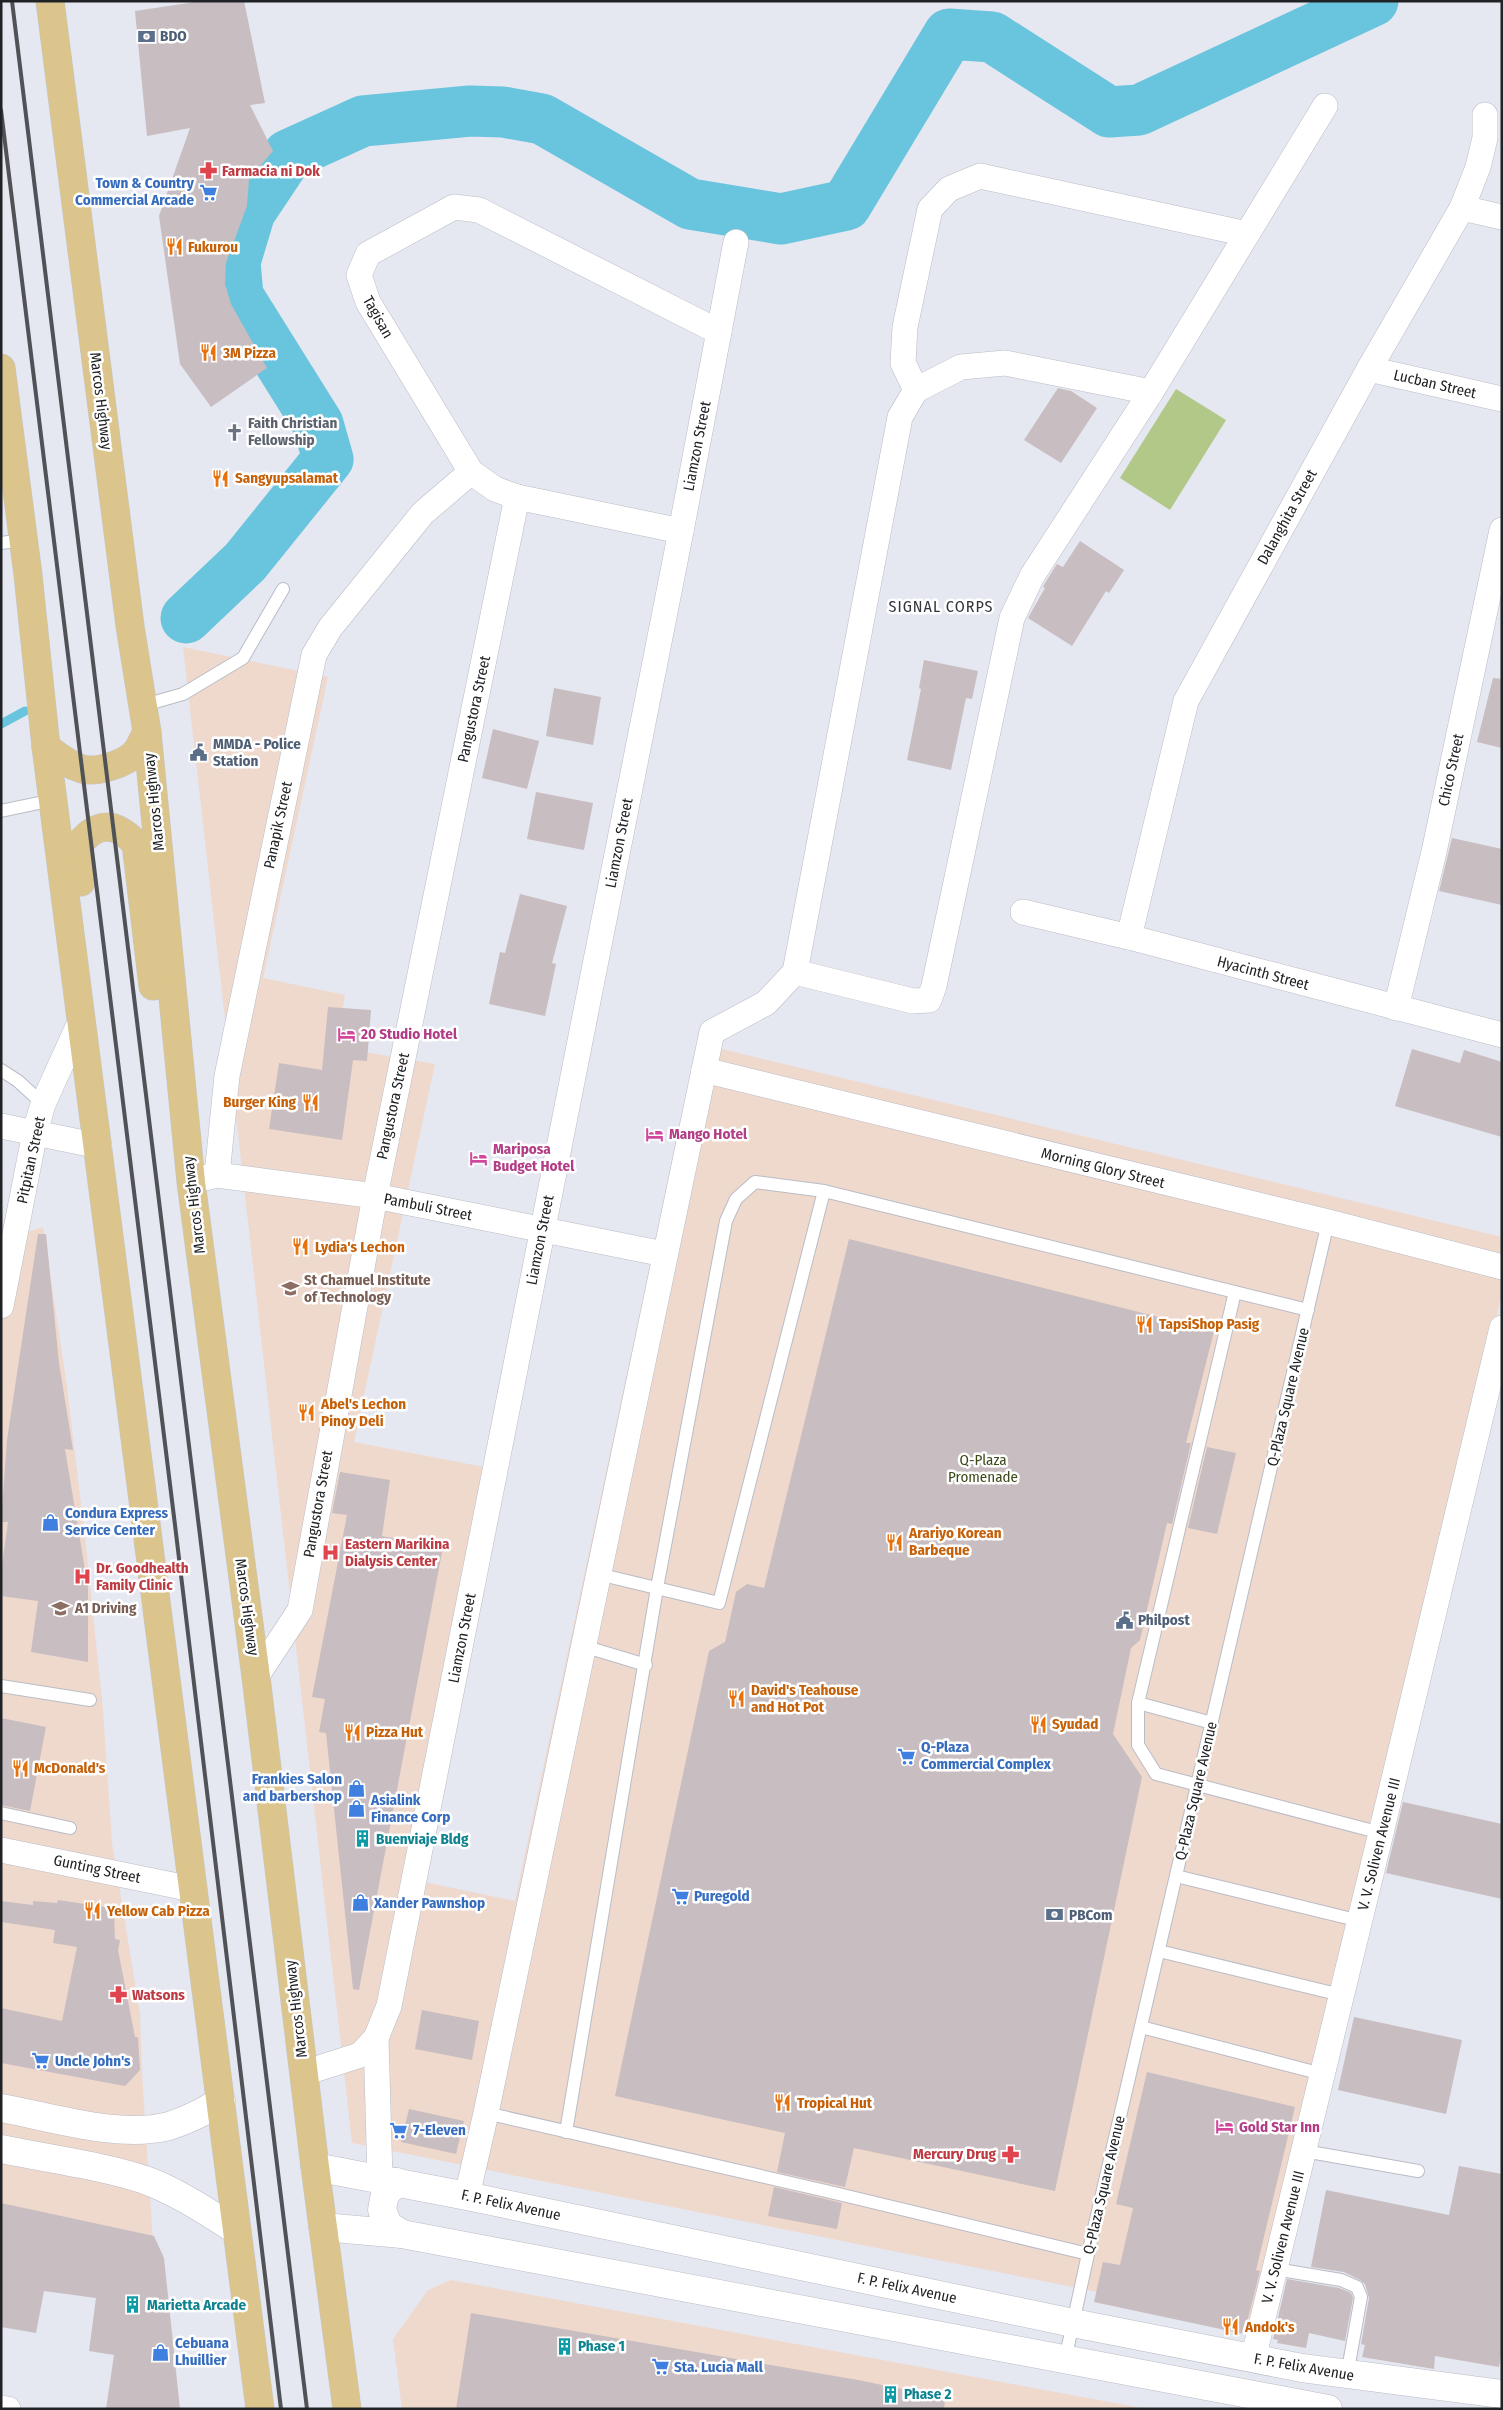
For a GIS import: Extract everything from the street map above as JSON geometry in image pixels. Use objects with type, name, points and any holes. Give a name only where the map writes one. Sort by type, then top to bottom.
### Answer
[{"type":"main road","name":"Marcos Highway","points":[[50,1],[130,626],[141,706],[147,732],[204,1178],[256,1677],[315,2166],[347,2409]]},
{"type":"main road","points":[[1,368],[12,541],[44,719],[46,747],[99,1146],[192,1889],[260,2409]]},
{"type":"main road","points":[[46,747],[65,762],[84,770],[115,766],[136,752],[147,732]]},
{"type":"main road","points":[[99,1146],[107,1110],[77,847],[85,836],[95,828],[112,827],[126,833],[136,844],[171,1145],[204,1178]]},
{"type":"main road","points":[[1,2108],[92,2125],[134,2130],[167,2126],[186,2120],[221,2101]]},
{"type":"main road","points":[[1,2149],[116,2172],[145,2181],[176,2194],[236,2230]]},
{"type":"main road","name":"F. P. Felix Avenue","points":[[315,2166],[1253,2359],[1348,2375],[1502,2394]]},
{"type":"main road","points":[[388,2180],[382,2210],[388,2225],[402,2234]]},
{"type":"main road","points":[[323,2227],[402,2234],[1065,2360],[1282,2405],[1328,2409]]},
{"type":"street","points":[[795,972],[913,1001],[929,1000],[936,976],[1012,618],[1032,576],[1151,392],[1325,106]]},
{"type":"street","name":"Dalanghita Street","points":[[1129,937],[1186,701],[1369,369],[1462,208],[1478,167],[1484,145],[1485,115]]},
{"type":"street","points":[[916,390],[903,363],[905,327],[930,209],[950,190],[980,176],[1247,234]]},
{"type":"street","name":"Tagisan","points":[[681,531],[517,497],[495,490],[471,472],[368,302],[359,275],[368,254],[454,207],[479,210],[719,332]]},
{"type":"street","points":[[1462,208],[1502,217]]},
{"type":"street","name":"Liamzon Street","points":[[304,2073],[360,2055],[376,2038],[388,2006],[404,1934],[681,531],[736,242]]},
{"type":"street","points":[[467,2196],[486,2114],[664,1254],[712,1032],[766,1003],[795,972],[900,417],[916,390],[961,367],[1005,363],[1151,392]]},
{"type":"street","name":"Lucban Street","points":[[1369,369],[1502,400]]},
{"type":"street","name":"Panapik Street","points":[[204,1178],[227,1076],[314,655],[330,628],[423,513],[471,472]]},
{"type":"street","name":"Pangustora Street","points":[[256,1677],[300,1610],[375,1196],[517,497]]},
{"type":"street","name":"Chico Street","points":[[1396,1008],[1434,852],[1502,530]]},
{"type":"street","name":"Hyacinth Street","points":[[1023,912],[1129,937],[1502,1036]]},
{"type":"street","name":"Pitpitan Street","points":[[1,1306],[35,1132],[43,1104],[81,1020]]},
{"type":"street","name":"Morning Glory Street","points":[[704,1070],[1328,1222],[1502,1267]]},
{"type":"street","points":[[1,1126],[99,1146]]},
{"type":"street","name":"Pambuli Street","points":[[204,1178],[375,1196],[664,1254]]},
{"type":"street","name":"V. V. Soliven Avenue III","points":[[1253,2359],[1382,1833],[1502,1328]]},
{"type":"street","name":"Gunting Street","points":[[1,1850],[192,1889]]},
{"type":"street","points":[[376,2038],[388,2180]]},
{"type":"street","points":[[1,2408],[8,2409]]},
{"type":"lane","points":[[141,706],[183,694],[243,658],[283,589]]},
{"type":"lane","points":[[1,811],[53,800]]},
{"type":"lane","points":[[1,1070],[18,1081],[43,1104]]},
{"type":"lane","points":[[566,2132],[646,1665],[657,1588],[726,1221],[736,1199],[755,1182],[824,1191],[1308,1310]]},
{"type":"lane","points":[[598,1574],[719,1603],[824,1191]]},
{"type":"lane","name":"Q-Plaza Square Avenue","points":[[1065,2360],[1328,1222]]},
{"type":"lane","points":[[1235,1292],[1138,1704],[1138,1744],[1156,1774],[1382,1833]]},
{"type":"lane","points":[[583,1646],[646,1665]]},
{"type":"lane","points":[[1,1686],[90,1700]]},
{"type":"lane","points":[[1138,1704],[1212,1723]]},
{"type":"lane","points":[[1,1813],[70,1828]]},
{"type":"lane","points":[[1176,1876],[1360,1922]]},
{"type":"lane","points":[[1159,1951],[1342,1995]]},
{"type":"lane","points":[[1141,2027],[1322,2074]]},
{"type":"lane","points":[[486,2114],[826,2191],[1088,2254]]},
{"type":"lane","points":[[1304,2150],[1418,2171]]},
{"type":"lane","points":[[1275,2269],[1341,2280],[1357,2287],[1361,2297],[1348,2375]]},
{"type":"shaded area","points":[[183,647],[328,677],[263,978],[345,995],[336,1047],[435,1064],[354,1442],[484,1467],[405,1878],[515,1901],[697,1043],[1502,1237],[1502,1293],[1258,2324],[352,2143]]},
{"type":"shaded area","points":[[43,1227],[67,1387],[85,1537],[103,1710],[112,1843],[140,2014],[156,2290],[1,2256],[1,1282],[9,1238]]},
{"type":"shaded area","name":"Sta. Lucia Mall","points":[[451,2280],[1147,2409],[402,2409],[393,2339],[428,2290]]},
{"type":"green space","points":[[1176,389],[1226,420],[1170,510],[1120,478]]},
{"type":"building","name":"Town & Country Commercial Arcade","points":[[202,1],[244,1],[265,103],[250,105],[273,151],[249,179],[247,206],[226,263],[225,284],[231,304],[267,368],[211,407],[180,364],[159,216],[190,128],[147,136],[135,11]]},
{"type":"building","points":[[1058,388],[1071,391],[1097,408],[1061,463],[1024,440]]},
{"type":"building","points":[[1080,541],[1124,570],[1109,593],[1106,591],[1072,646],[1028,618],[1045,588],[1043,587],[1045,583],[1057,564],[1063,567]]},
{"type":"building","points":[[924,660],[978,671],[972,699],[966,698],[951,770],[907,760],[921,689],[919,688]]},
{"type":"building","points":[[1493,678],[1502,679],[1502,748],[1477,742]]},
{"type":"building","points":[[554,688],[601,697],[593,745],[546,736]]},
{"type":"building","points":[[493,729],[539,741],[527,789],[482,778]]},
{"type":"building","points":[[536,792],[593,803],[584,850],[527,839]]},
{"type":"building","points":[[1452,838],[1502,849],[1502,905],[1439,891]]},
{"type":"building","points":[[520,894],[567,906],[552,963],[556,964],[545,1016],[489,1004],[500,952],[505,953]]},
{"type":"building","name":"Burger King","points":[[328,1007],[371,1010],[367,1061],[353,1060],[342,1140],[269,1129],[279,1063],[322,1070]]},
{"type":"building","points":[[1412,1049],[1460,1063],[1464,1050],[1502,1062],[1502,1137],[1395,1106]]},
{"type":"building","points":[[38,1234],[46,1234],[59,1363],[73,1450],[65,1449],[88,1588],[88,1662],[31,1652],[38,1601],[1,1596],[1,1572],[8,1522],[1,1522],[7,1440]]},
{"type":"building","name":"Q-Plaza Commercial Complex","points":[[849,1239],[1214,1331],[1186,1443],[1191,1443],[1172,1524],[1167,1523],[1140,1640],[1131,1648],[1113,1734],[1142,1777],[1055,2191],[854,2148],[845,2187],[777,2172],[785,2133],[615,2096],[709,1651],[725,1642],[736,1592],[747,1584],[764,1588]]},
{"type":"building","points":[[1207,1447],[1236,1453],[1217,1534],[1188,1528]]},
{"type":"building","name":"Buenviaje Bldg","points":[[340,1472],[390,1480],[382,1536],[443,1547],[359,1990],[353,1989],[326,1733],[319,1732],[325,1699],[312,1697],[347,1515],[332,1513]]},
{"type":"building","name":"McDonald's","points":[[1,1718],[46,1727],[30,1811],[1,1805]]},
{"type":"building","points":[[1403,1802],[1502,1824],[1502,1899],[1386,1873]]},
{"type":"building","points":[[58,1900],[105,1907],[114,1913],[115,1939],[120,1940],[118,1950],[135,2037],[138,2037],[140,2070],[125,2086],[1,2063],[1,2008],[62,2021],[77,1947],[53,1943],[55,1930],[1,1922],[1,1901],[33,1905],[33,1901],[57,1903]]},
{"type":"building","points":[[422,2010],[479,2021],[472,2060],[415,2049]]},
{"type":"building","points":[[1354,2017],[1462,2040],[1446,2114],[1338,2090]]},
{"type":"building","points":[[1147,2072],[1295,2107],[1256,2270],[1260,2271],[1244,2334],[1094,2302],[1103,2262],[1120,2265],[1133,2208],[1116,2204]]},
{"type":"building","points":[[409,2109],[464,2121],[456,2154],[401,2142]]},
{"type":"building","points":[[1459,2166],[1502,2174],[1502,2350],[1499,2367],[1435,2356],[1434,2369],[1362,2357],[1365,2345],[1361,2344],[1369,2298],[1365,2284],[1344,2272],[1311,2267],[1326,2190],[1449,2215]]},
{"type":"building","points":[[774,2187],[842,2203],[837,2229],[768,2216]]},
{"type":"building","name":"Marietta Arcade","points":[[1,2203],[154,2236],[164,2258],[180,2409],[106,2409],[114,2355],[89,2351],[96,2298],[44,2291],[36,2333],[1,2327]]},
{"type":"building","points":[[1287,2279],[1339,2288],[1351,2293],[1353,2298],[1345,2341],[1309,2333],[1306,2348],[1277,2343],[1278,2340],[1273,2339]]},
{"type":"building","name":"Phase 1","points":[[471,2313],[858,2380],[945,2398],[944,2409],[456,2409]]},
{"type":"waterway","points":[[186,618],[245,562],[328,459],[318,424],[238,296],[235,262],[250,212],[288,155],[363,121],[470,111],[503,112],[542,119],[690,204],[781,219],[846,205],[949,34],[992,37],[1109,112],[1139,110],[1373,1]]},
{"type":"waterway","points":[[1,724],[25,711]]},
{"type":"railway","points":[[12,1],[307,2409]]},
{"type":"railway","points":[[1,110],[175,1525],[281,2409]]},
{"type":"place","name":"BDO","points":[[146,36]]},
{"type":"place","name":"Farmacia ni Dok","points":[[208,171]]},
{"type":"place","name":"Town & Country Commercial Arcade","points":[[208,192]]},
{"type":"place","name":"Fukurou","points":[[174,247]]},
{"type":"place","name":"3M Pizza","points":[[209,353]]},
{"type":"place","name":"Faith Christian Fellowship","points":[[234,432]]},
{"type":"place","name":"Sangyupsalamat","points":[[221,478]]},
{"type":"place","name":"MMDA - Police Station","points":[[199,753]]},
{"type":"place","name":"20 Studio Hotel","points":[[347,1034]]},
{"type":"place","name":"Burger King","points":[[310,1102]]},
{"type":"place","name":"Mango Hotel","points":[[655,1134]]},
{"type":"place","name":"Mariposa Budget Hotel","points":[[479,1158]]},
{"type":"place","name":"Lydia's Lechon","points":[[301,1247]]},
{"type":"place","name":"St Chamuel Institute of Technology","points":[[290,1289]]},
{"type":"place","name":"TapsiShop Pasig","points":[[1145,1324]]},
{"type":"place","name":"Abel's Lechon Pinoy Deli","points":[[307,1413]]},
{"type":"place","name":"Condura Express Service Center","points":[[51,1522]]},
{"type":"place","name":"Arariyo Korean Barbeque","points":[[895,1542]]},
{"type":"place","name":"Eastern Marikina Dialysis Center","points":[[331,1553]]},
{"type":"place","name":"Dr. Goodhealth Family Clinic","points":[[82,1577]]},
{"type":"place","name":"A1 Driving","points":[[61,1608]]},
{"type":"place","name":"Philpost","points":[[1124,1620]]},
{"type":"place","name":"David's Teahouse and Hot Pot","points":[[737,1699]]},
{"type":"place","name":"Syudad","points":[[1038,1724]]},
{"type":"place","name":"Pizza Hut","points":[[352,1732]]},
{"type":"place","name":"Q-Plaza Commercial Complex","points":[[907,1756]]},
{"type":"place","name":"McDonald's","points":[[20,1768]]},
{"type":"place","name":"Frankies Salon and barbershop","points":[[356,1788]]},
{"type":"place","name":"Asialink Finance Corp","points":[[357,1809]]},
{"type":"place","name":"Buenviaje Bldg","points":[[362,1839]]},
{"type":"place","name":"Puregold","points":[[680,1896]]},
{"type":"place","name":"Xander Pawnshop","points":[[360,1903]]},
{"type":"place","name":"Yellow Cab Pizza","points":[[93,1911]]},
{"type":"place","name":"PBCom","points":[[1055,1915]]},
{"type":"place","name":"Watsons","points":[[118,1995]]},
{"type":"place","name":"Uncle John's","points":[[41,2061]]},
{"type":"place","name":"Tropical Hut","points":[[783,2103]]},
{"type":"place","name":"Gold Star Inn","points":[[1225,2127]]},
{"type":"place","name":"7-Eleven","points":[[399,2130]]},
{"type":"place","name":"Mercury Drug","points":[[1010,2154]]},
{"type":"place","name":"Marietta Arcade","points":[[133,2305]]},
{"type":"place","name":"Andok's","points":[[1231,2327]]},
{"type":"place","name":"Phase 1","points":[[564,2346]]},
{"type":"place","name":"Cebuana Lhuillier","points":[[161,2352]]},
{"type":"place","name":"Sta. Lucia Mall","points":[[660,2367]]},
{"type":"place","name":"Phase 2","points":[[890,2394]]},
{"type":"district","name":"SIGNAL CORPS","points":[[941,606]]},
{"type":"park label","name":"Q-Plaza Promenade","points":[[983,1468]]}]
